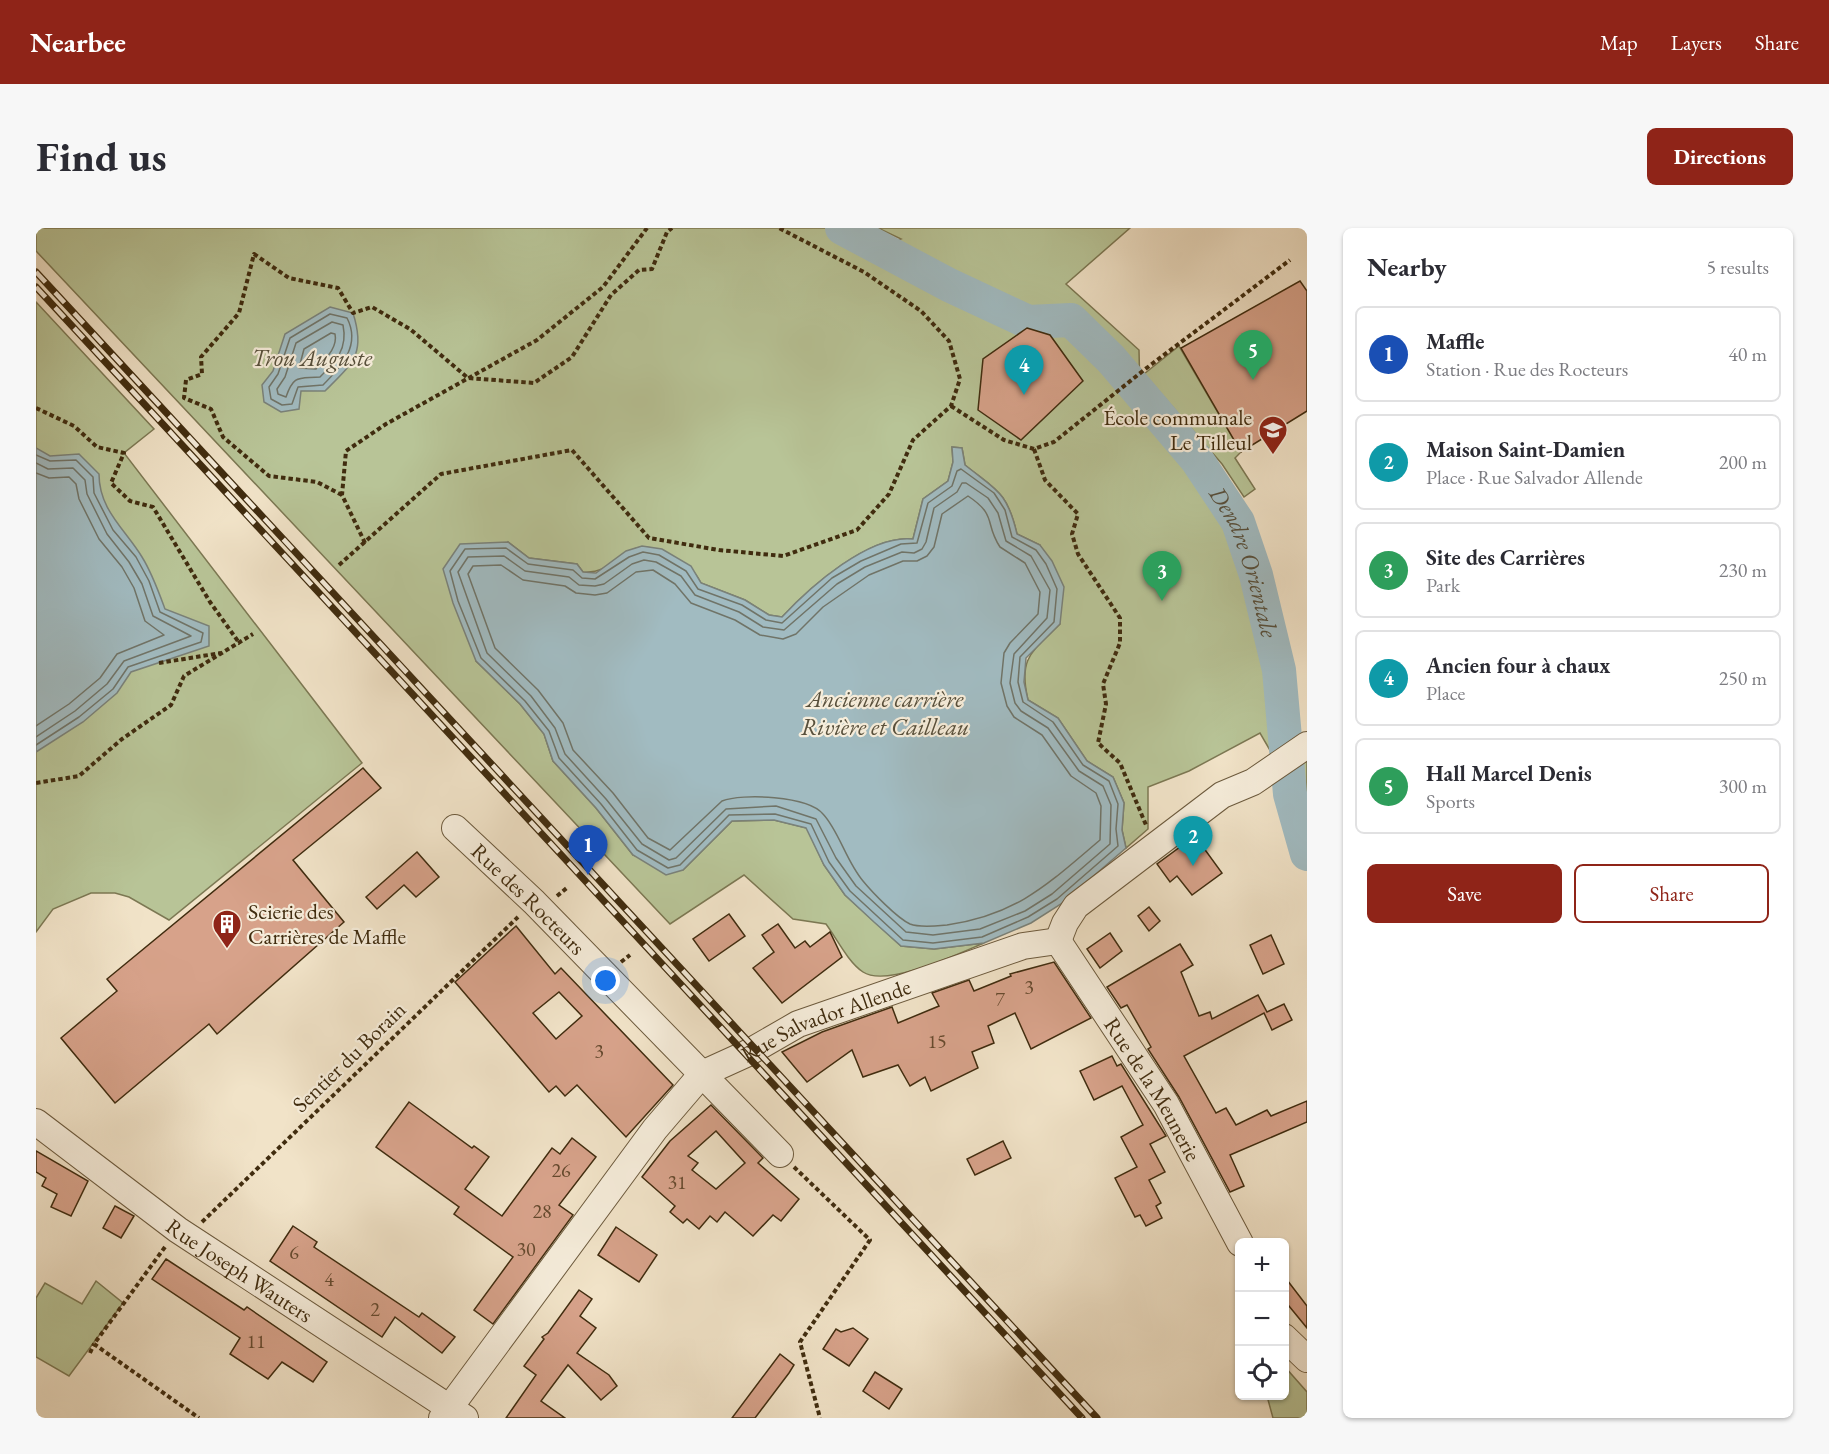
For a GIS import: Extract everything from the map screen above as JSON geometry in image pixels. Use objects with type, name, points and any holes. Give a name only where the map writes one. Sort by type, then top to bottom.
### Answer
[{"type":"street","points":[[1058,940],[1076,906],[1222,795],[1253,782],[1307,744]]},
{"type":"street","name":"Rue des Rocteurs","points":[[455,828],[534,902],[780,1154]]},
{"type":"street","name":"Rue Salvador Allende","points":[[452,1414],[655,1129],[702,1074],[746,1054],[798,1024],[1023,946],[1058,940]]},
{"type":"street","name":"Rue de la Meunerie","points":[[1058,940],[1166,1104],[1236,1238]]},
{"type":"street","name":"Rue Joseph Wauters","points":[[36,1122],[183,1233],[452,1414]]},
{"type":"street","points":[[1289,1342],[1307,1359]]},
{"type":"path","points":[[365,543],[342,495],[346,451],[386,424],[537,340],[603,287],[647,228]]},
{"type":"path","points":[[342,495],[317,482],[269,476],[223,437],[212,408],[184,398],[186,380],[202,374],[201,357],[238,313],[254,254],[289,278],[338,288],[353,313],[372,307],[410,329],[468,378],[534,382],[572,357],[611,295],[639,270],[652,270],[667,232],[672,228]]},
{"type":"path","points":[[339,565],[441,474],[572,450],[649,538],[719,550],[783,556],[857,530],[889,494],[913,440],[951,406],[960,379],[949,341],[921,311],[864,272],[779,228]]},
{"type":"path","points":[[951,406],[1004,440],[1034,449],[1054,442],[1144,370],[1290,260]]},
{"type":"path","points":[[36,408],[74,426],[97,447],[124,453],[111,483],[130,501],[153,507],[210,602],[240,644]]},
{"type":"path","points":[[1034,449],[1045,480],[1078,514],[1072,534],[1078,554],[1100,592],[1120,618],[1120,643],[1103,684],[1106,704],[1098,743],[1120,763],[1148,830],[1158,843]]},
{"type":"path","points":[[36,783],[79,776],[122,739],[171,705],[184,676],[253,634]]},
{"type":"path","points":[[159,663],[225,652]]},
{"type":"path","name":"Sentier du Borain","points":[[90,1353],[94,1344],[183,1233],[534,902]]},
{"type":"path","points":[[780,1154],[870,1240],[800,1342],[820,1418]]},
{"type":"path","points":[[94,1344],[199,1418]]},
{"type":"green space","points":[[36,228],[842,228],[881,247],[901,239],[878,228],[1130,228],[1066,284],[1139,350],[1140,393],[1197,460],[1238,522],[1256,575],[1279,670],[1283,739],[1271,752],[1260,733],[1189,771],[1148,787],[1148,829],[1126,848],[1122,830],[1124,803],[1113,777],[1087,761],[1058,718],[1028,700],[1025,686],[1026,664],[1035,649],[1060,624],[1040,545],[1017,534],[1004,500],[992,486],[965,465],[962,448],[952,447],[953,462],[948,481],[923,499],[913,539],[896,540],[878,545],[860,554],[824,578],[782,617],[769,615],[745,600],[701,583],[690,568],[658,550],[645,547],[634,549],[596,571],[583,572],[577,564],[529,558],[508,542],[476,661],[520,704],[544,734],[553,761],[596,808],[633,855],[683,870],[732,821],[774,820],[807,828],[824,865],[845,895],[901,946],[934,949],[984,943],[924,967],[889,976],[874,976],[863,972],[852,962],[826,924],[793,919],[744,875],[670,924],[36,251]]},
{"type":"green space","points":[[36,302],[154,429],[124,453],[362,763],[169,920],[129,897],[115,893],[91,893],[53,909],[36,932]]},
{"type":"green space","points":[[1179,346],[1241,452],[1235,458],[1255,489],[1244,497],[1222,464],[1144,374]]},
{"type":"green space","points":[[1307,760],[1307,830],[1293,770]]},
{"type":"green space","points":[[96,1281],[123,1303],[69,1376],[36,1357],[36,1298],[45,1283],[82,1304]]},
{"type":"green space","points":[[1289,1372],[1307,1392],[1307,1418],[1273,1418],[1268,1400],[1289,1400]]},
{"type":"water","name":"Trou Auguste","points":[[330,307],[353,313],[358,339],[354,357],[350,365],[325,391],[301,391],[299,409],[281,412],[264,402],[262,385],[273,371],[285,334]]},
{"type":"water","name":"Ancienne carrière Rivière et Cailleau","points":[[952,447],[962,448],[965,465],[999,493],[1009,509],[1017,534],[1040,545],[1052,561],[1064,587],[1060,624],[1026,658],[1024,682],[1028,700],[1058,718],[1087,761],[1113,777],[1124,803],[1122,830],[1126,848],[1061,904],[1031,923],[984,943],[934,949],[901,946],[845,895],[824,865],[806,828],[774,820],[732,821],[683,870],[666,875],[633,855],[596,808],[553,761],[544,734],[520,704],[476,661],[453,603],[443,569],[460,544],[508,542],[529,558],[577,564],[583,572],[596,573],[626,551],[642,546],[662,549],[691,566],[701,583],[745,600],[769,615],[782,617],[824,578],[860,554],[878,545],[896,540],[913,539],[923,499],[948,481],[953,462]]},
{"type":"water","points":[[36,448],[50,456],[79,454],[99,474],[100,487],[108,509],[146,563],[165,609],[209,626],[209,646],[131,672],[117,693],[83,722],[36,752]]},
{"type":"building","points":[[1300,281],[1307,291],[1307,411],[1241,452],[1181,348]]},
{"type":"building","points":[[1027,328],[1050,335],[1083,381],[1021,440],[978,410],[983,359]]},
{"type":"building","name":"Scierie des Carrières de Maffle","points":[[363,768],[381,788],[293,860],[344,922],[217,1034],[209,1024],[115,1103],[61,1038],[117,991],[107,979]]},
{"type":"building","points":[[1195,836],[1222,873],[1192,895],[1177,876],[1170,882],[1157,864]]},
{"type":"building","points":[[417,852],[439,877],[416,897],[404,885],[377,909],[366,897]]},
{"type":"building","points":[[1149,907],[1160,921],[1149,931],[1138,916]]},
{"type":"building","points":[[729,914],[745,936],[709,961],[693,939]]},
{"type":"building","points":[[778,924],[795,948],[805,941],[810,947],[830,932],[842,957],[782,1003],[753,968],[774,952],[762,935]]},
{"type":"building","points":[[516,926],[555,974],[561,968],[673,1085],[626,1137],[577,1085],[565,1096],[556,1086],[549,1092],[455,982]],"holes":[[[559,992],[582,1016],[556,1039],[533,1013]]]},
{"type":"building","points":[[1110,933],[1122,951],[1100,968],[1087,949]]},
{"type":"building","points":[[1271,935],[1284,964],[1263,974],[1250,945]]},
{"type":"building","points":[[1180,944],[1193,965],[1181,972],[1199,1016],[1210,1012],[1212,1019],[1258,995],[1267,1012],[1284,1004],[1292,1020],[1272,1030],[1264,1013],[1184,1056],[1216,1113],[1226,1108],[1236,1125],[1267,1110],[1271,1116],[1307,1101],[1307,1122],[1230,1155],[1244,1186],[1230,1192],[1179,1097],[1148,1049],[1151,1047],[1127,1005],[1121,1008],[1107,987]]},
{"type":"building","points":[[1054,962],[1091,1018],[1031,1049],[1015,1013],[988,1026],[994,1043],[972,1052],[978,1068],[931,1091],[925,1077],[910,1086],[898,1065],[863,1077],[852,1050],[807,1082],[782,1052],[822,1032],[892,1007],[898,1023],[939,1006],[932,993],[969,980],[974,991],[1011,976],[1010,974]]},
{"type":"building","points":[[1112,1056],[1117,1066],[1121,1064],[1166,1136],[1150,1144],[1165,1172],[1149,1180],[1161,1203],[1156,1206],[1162,1218],[1146,1226],[1140,1215],[1135,1217],[1115,1178],[1137,1167],[1121,1137],[1143,1125],[1122,1086],[1094,1100],[1080,1071]]},
{"type":"building","points":[[409,1102],[472,1148],[474,1146],[489,1157],[465,1189],[502,1216],[552,1148],[560,1154],[572,1138],[596,1157],[559,1205],[573,1215],[493,1324],[474,1310],[513,1257],[454,1214],[459,1207],[376,1147]]},
{"type":"building","points":[[711,1105],[763,1158],[758,1163],[799,1199],[781,1221],[773,1215],[753,1236],[725,1212],[717,1222],[710,1216],[699,1229],[687,1219],[683,1223],[670,1212],[675,1206],[642,1177],[670,1141]],"holes":[[[716,1131],[745,1163],[716,1189],[692,1170],[698,1163],[688,1156]]]},
{"type":"building","points":[[1003,1141],[1011,1158],[975,1175],[967,1159]]},
{"type":"building","points":[[36,1151],[88,1181],[71,1216],[51,1207],[57,1194],[42,1186],[46,1178],[36,1172]]},
{"type":"building","points":[[115,1206],[134,1216],[121,1238],[103,1228]]},
{"type":"building","points":[[293,1226],[317,1242],[314,1247],[419,1317],[422,1313],[455,1337],[442,1353],[395,1317],[382,1337],[270,1261]]},
{"type":"building","points":[[616,1227],[657,1255],[639,1282],[598,1255]]},
{"type":"building","points":[[166,1259],[244,1310],[247,1307],[327,1362],[313,1382],[282,1362],[268,1379],[230,1354],[240,1338],[152,1279]]},
{"type":"building","points":[[1289,1283],[1307,1306],[1307,1328],[1289,1306]]},
{"type":"building","points":[[579,1290],[592,1299],[580,1316],[596,1328],[577,1353],[609,1375],[617,1386],[601,1400],[568,1365],[541,1401],[565,1418],[506,1418],[536,1375],[524,1366],[544,1339],[542,1337],[548,1333]]},
{"type":"building","points":[[853,1328],[868,1339],[849,1366],[823,1349],[836,1329],[841,1332]]},
{"type":"building","points":[[780,1354],[794,1365],[789,1373],[755,1418],[732,1418]]},
{"type":"building","points":[[875,1372],[902,1389],[889,1409],[863,1391]]},
{"type":"waterway","name":"Dendre Orientale","points":[[842,228],[949,285],[1028,322],[1071,320],[1111,359],[1197,460],[1238,522],[1256,575],[1279,670],[1290,794],[1307,854]]},
{"type":"railway","points":[[36,272],[1097,1418]]},
{"type":"railway","points":[[36,287],[1082,1418]]},
{"type":"place","name":"Hall Marcel Denis","points":[[1253,380]]},
{"type":"place","name":"Ancien four à chaux","points":[[1024,395]]},
{"type":"place","name":"École communale Le Tilleul","points":[[1273,456]]},
{"type":"place","name":"Site des Carrières","points":[[1162,601]]},
{"type":"place","name":"Maison Saint-Damien","points":[[1193,866]]},
{"type":"place","name":"Maffle","points":[[588,875]]},
{"type":"place","name":"Scierie des Carrières de Maffle","points":[[227,950]]}]
